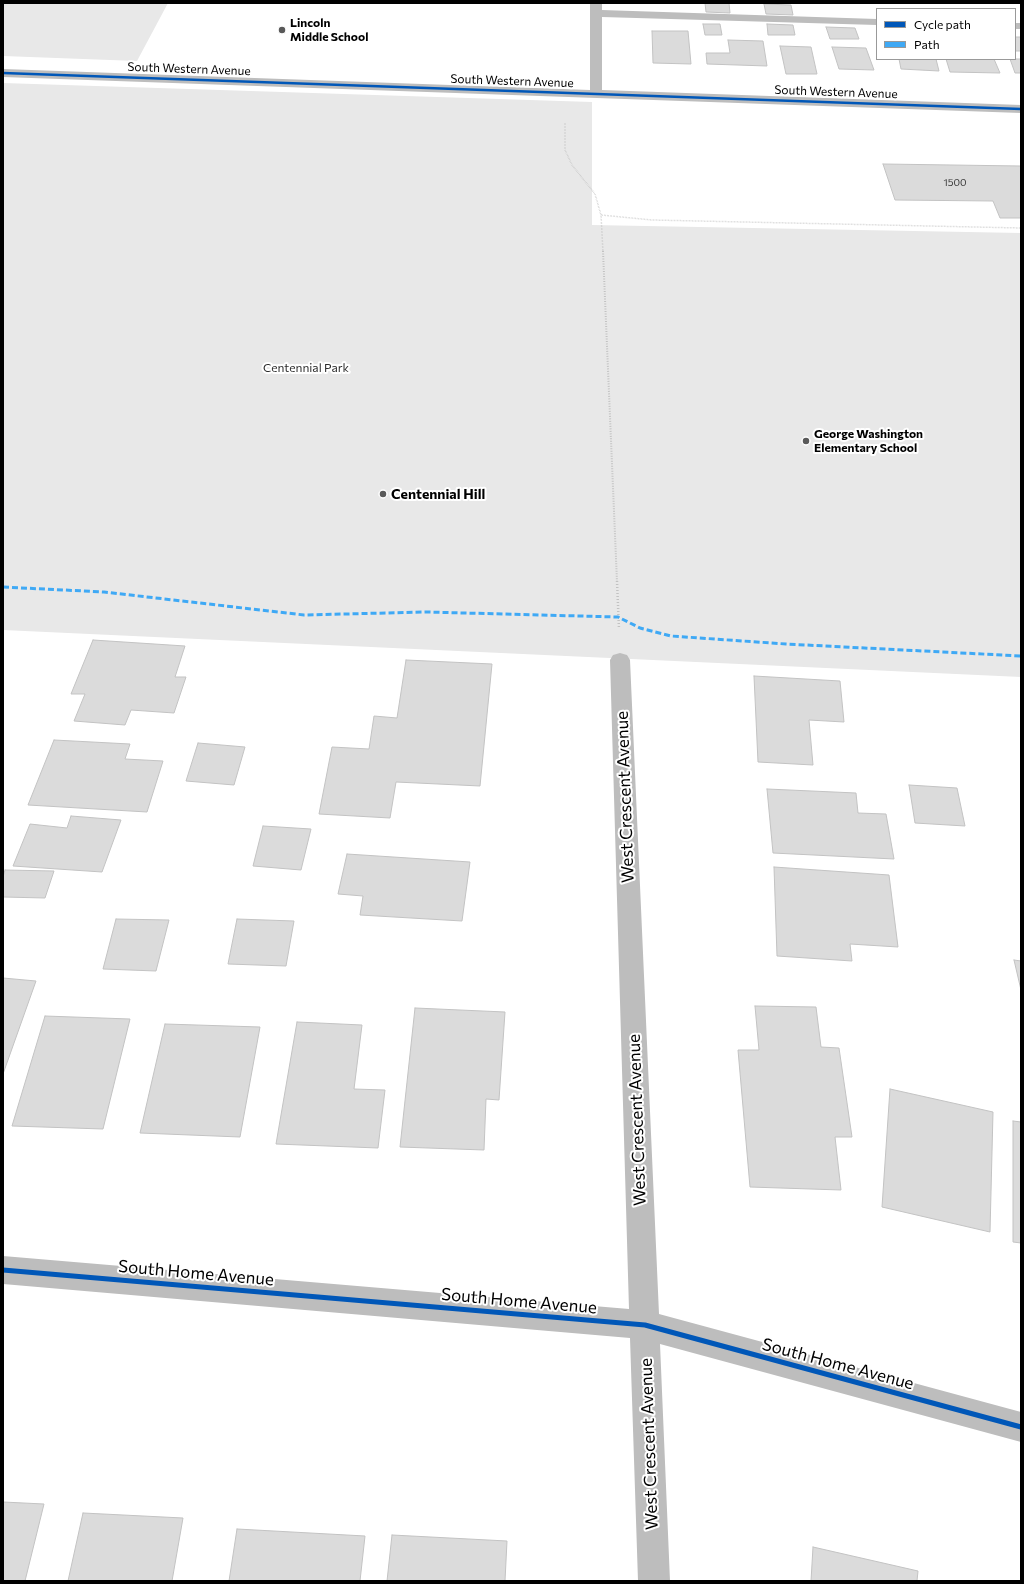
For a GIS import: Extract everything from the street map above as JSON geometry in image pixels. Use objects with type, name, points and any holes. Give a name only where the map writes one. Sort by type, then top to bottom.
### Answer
[{"type":"street","points":[[596,94],[596,8],[876,22]]},
{"type":"street","name":"South Western Avenue","points":[[3,73],[1021,109]]},
{"type":"street","name":"West Crescent Avenue","points":[[620,660],[654,1581]]},
{"type":"street","name":"South Home Avenue","points":[[3,1270],[644,1325],[1021,1427]]},
{"type":"path","points":[[565,122],[565,150],[572,165],[595,194],[601,215],[620,660]]},
{"type":"path","points":[[601,215],[652,220],[1021,228]]},
{"type":"green space","points":[[3,3],[168,3],[137,61],[3,56]]},
{"type":"green space","name":"Centennial Park","points":[[3,83],[592,102],[592,225],[1021,233],[1021,677],[3,630]]},
{"type":"building","points":[[705,3],[729,3],[730,13],[706,12]]},
{"type":"building","points":[[764,4],[791,5],[793,15],[766,14]]},
{"type":"building","points":[[703,24],[720,24],[722,35],[705,35]]},
{"type":"building","points":[[767,24],[793,25],[795,35],[768,35]]},
{"type":"building","points":[[826,27],[855,28],[859,39],[830,39]]},
{"type":"building","points":[[652,31],[688,31],[691,64],[653,63]]},
{"type":"building","points":[[1016,37],[1021,37],[1021,51],[1016,51]]},
{"type":"building","points":[[728,40],[763,41],[767,66],[707,64],[706,53],[730,53]]},
{"type":"building","points":[[780,46],[811,47],[817,74],[786,74]]},
{"type":"building","points":[[832,47],[866,48],[874,70],[839,69]]},
{"type":"building","points":[[1021,59],[1021,73],[1015,73],[1010,60]]},
{"type":"building","points":[[899,60],[936,60],[939,71],[901,69]]},
{"type":"building","points":[[946,60],[994,60],[1000,73],[950,72]]},
{"type":"building","points":[[883,164],[1021,166],[1021,218],[1000,218],[993,201],[895,200]]},
{"type":"building","points":[[93,640],[185,646],[175,677],[186,677],[174,713],[131,710],[125,725],[74,721],[85,694],[71,694]]},
{"type":"building","points":[[406,660],[492,664],[480,786],[396,782],[390,818],[319,814],[332,747],[369,749],[374,716],[397,718]]},
{"type":"building","points":[[754,676],[840,681],[844,722],[809,720],[813,765],[758,762]]},
{"type":"building","points":[[54,740],[130,744],[125,759],[163,761],[147,812],[28,805]]},
{"type":"building","points":[[198,743],[245,747],[234,785],[186,781]]},
{"type":"building","points":[[909,785],[957,788],[965,826],[915,823]]},
{"type":"building","points":[[767,789],[856,793],[858,813],[886,814],[894,859],[773,853]]},
{"type":"building","points":[[71,816],[121,820],[102,872],[13,866],[30,824],[67,828]]},
{"type":"building","points":[[263,826],[311,829],[301,870],[253,866]]},
{"type":"building","points":[[347,854],[470,862],[462,921],[360,915],[363,896],[338,894]]},
{"type":"building","points":[[774,867],[889,875],[898,947],[850,944],[852,961],[777,956]]},
{"type":"building","points":[[5,870],[54,871],[45,898],[3,897],[3,877]]},
{"type":"building","points":[[116,919],[169,920],[156,971],[103,969]]},
{"type":"building","points":[[237,919],[294,921],[286,966],[228,964]]},
{"type":"building","points":[[1014,960],[1021,961],[1021,990]]},
{"type":"building","points":[[3,978],[36,981],[3,1074]]},
{"type":"building","points":[[755,1006],[816,1007],[821,1047],[839,1048],[852,1137],[835,1137],[841,1190],[750,1187],[738,1050],[759,1050]]},
{"type":"building","points":[[415,1008],[505,1012],[499,1100],[486,1099],[484,1150],[400,1147]]},
{"type":"building","points":[[45,1016],[130,1019],[103,1129],[12,1126]]},
{"type":"building","points":[[297,1022],[362,1025],[354,1089],[385,1090],[378,1148],[276,1144]]},
{"type":"building","points":[[165,1024],[260,1027],[240,1137],[140,1133]]},
{"type":"building","points":[[890,1089],[993,1112],[990,1232],[882,1207]]},
{"type":"building","points":[[1013,1121],[1021,1122],[1021,1243],[1013,1242]]},
{"type":"building","points":[[3,1502],[44,1504],[25,1581],[3,1581]]},
{"type":"building","points":[[83,1513],[183,1518],[172,1581],[68,1581]]},
{"type":"building","points":[[237,1529],[365,1536],[360,1581],[229,1581]]},
{"type":"building","points":[[392,1535],[507,1541],[505,1581],[387,1581]]},
{"type":"building","points":[[813,1547],[918,1571],[917,1581],[811,1581]]},
{"type":"marked path","points":[[3,587],[104,592],[304,615],[426,612],[618,617],[640,628],[671,636],[786,644],[1021,656]]},
{"type":"cycle path","points":[[3,73],[1021,109]]},
{"type":"cycle path","points":[[3,1270],[645,1325],[1021,1427]]},
{"type":"place","name":"Lincoln Middle School","points":[[282,30]]},
{"type":"place","name":"George Washington Elementary School","points":[[806,441]]},
{"type":"place","name":"Centennial Hill","points":[[383,494]]}]
